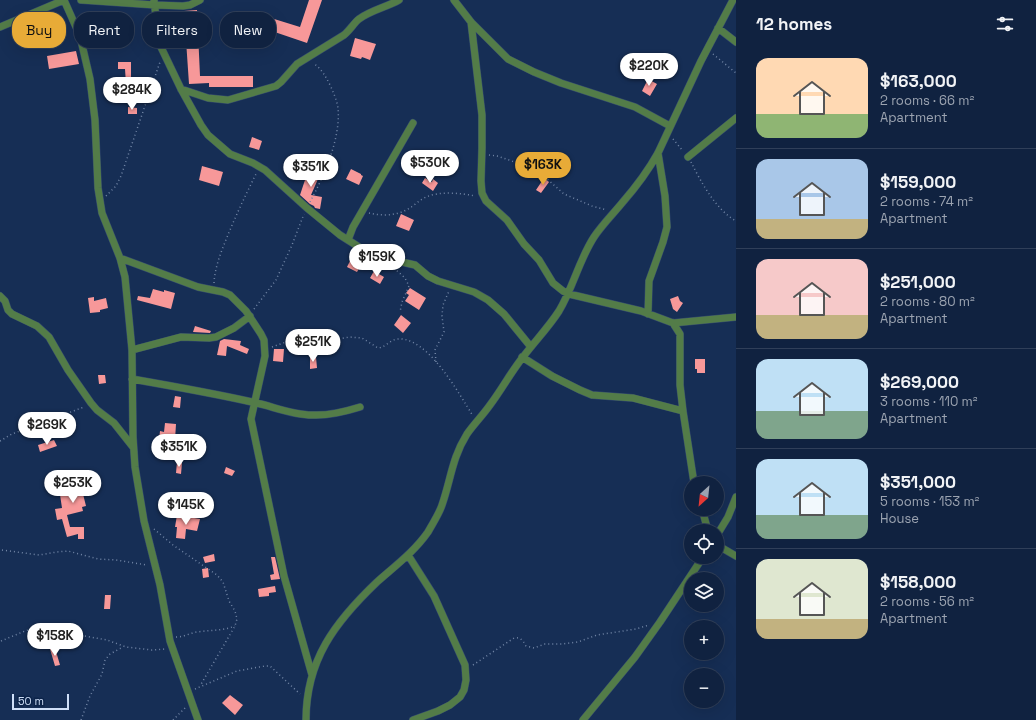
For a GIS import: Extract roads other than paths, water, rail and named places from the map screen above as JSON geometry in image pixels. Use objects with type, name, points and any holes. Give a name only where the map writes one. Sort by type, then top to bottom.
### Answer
[{"type":"street","points":[[0,27],[64,0],[80,36],[90,79],[95,120],[98,188],[102,213],[120,258],[128,298],[132,350],[135,467],[144,521],[167,616],[169,636],[198,720]]},
{"type":"street","points":[[81,0],[190,5],[200,0]]},
{"type":"street","points":[[181,89],[217,100],[232,99],[276,86],[297,64],[344,35],[359,19],[399,0]]},
{"type":"street","points":[[454,0],[471,22],[508,59],[562,83],[635,106],[669,130]]},
{"type":"street","points":[[306,720],[307,698],[312,675],[318,656],[324,645],[345,616],[377,582],[417,546],[428,532],[442,504],[455,457],[460,446],[476,422],[496,398],[522,357],[550,324],[569,294],[585,252],[604,223],[641,180],[658,153],[707,50],[733,0]]},
{"type":"street","points":[[154,3],[157,33],[163,53],[181,89],[208,135],[230,154],[259,167],[307,208],[359,247],[380,257],[415,265],[428,276],[438,281],[474,292],[488,300],[504,314],[531,347]]},
{"type":"street","points":[[471,22],[482,115],[482,193],[486,201],[511,226],[524,244],[542,264],[553,283],[562,291],[569,294],[648,314],[674,323],[736,317]]},
{"type":"street","points":[[718,28],[736,42]]},
{"type":"street","points":[[688,157],[736,118]]},
{"type":"street","points":[[348,240],[353,227],[413,123]]},
{"type":"street","points":[[648,314],[649,281],[667,227],[665,196],[658,153]]},
{"type":"street","points":[[120,258],[191,284],[230,295],[250,316],[261,334],[266,351],[251,419],[284,576],[312,675]]},
{"type":"street","points":[[0,296],[5,301],[8,310],[12,314],[37,326],[49,337],[72,376],[91,403],[97,410],[114,423],[134,448]]},
{"type":"street","points":[[132,350],[181,337],[216,337],[234,328],[250,316]]},
{"type":"street","points":[[674,323],[680,334],[680,385],[693,476]]},
{"type":"street","points":[[522,357],[566,383],[592,395],[633,398],[683,411]]},
{"type":"street","points":[[132,379],[190,388],[254,402],[298,414],[311,415],[339,413],[360,407]]},
{"type":"street","points":[[724,524],[736,498]]},
{"type":"street","points":[[724,549],[736,556]]},
{"type":"street","points":[[408,555],[434,596],[462,657],[466,670],[464,690],[460,697],[450,705],[438,711],[412,720]]},
{"type":"street","points":[[583,720],[635,657],[698,564]]}]
